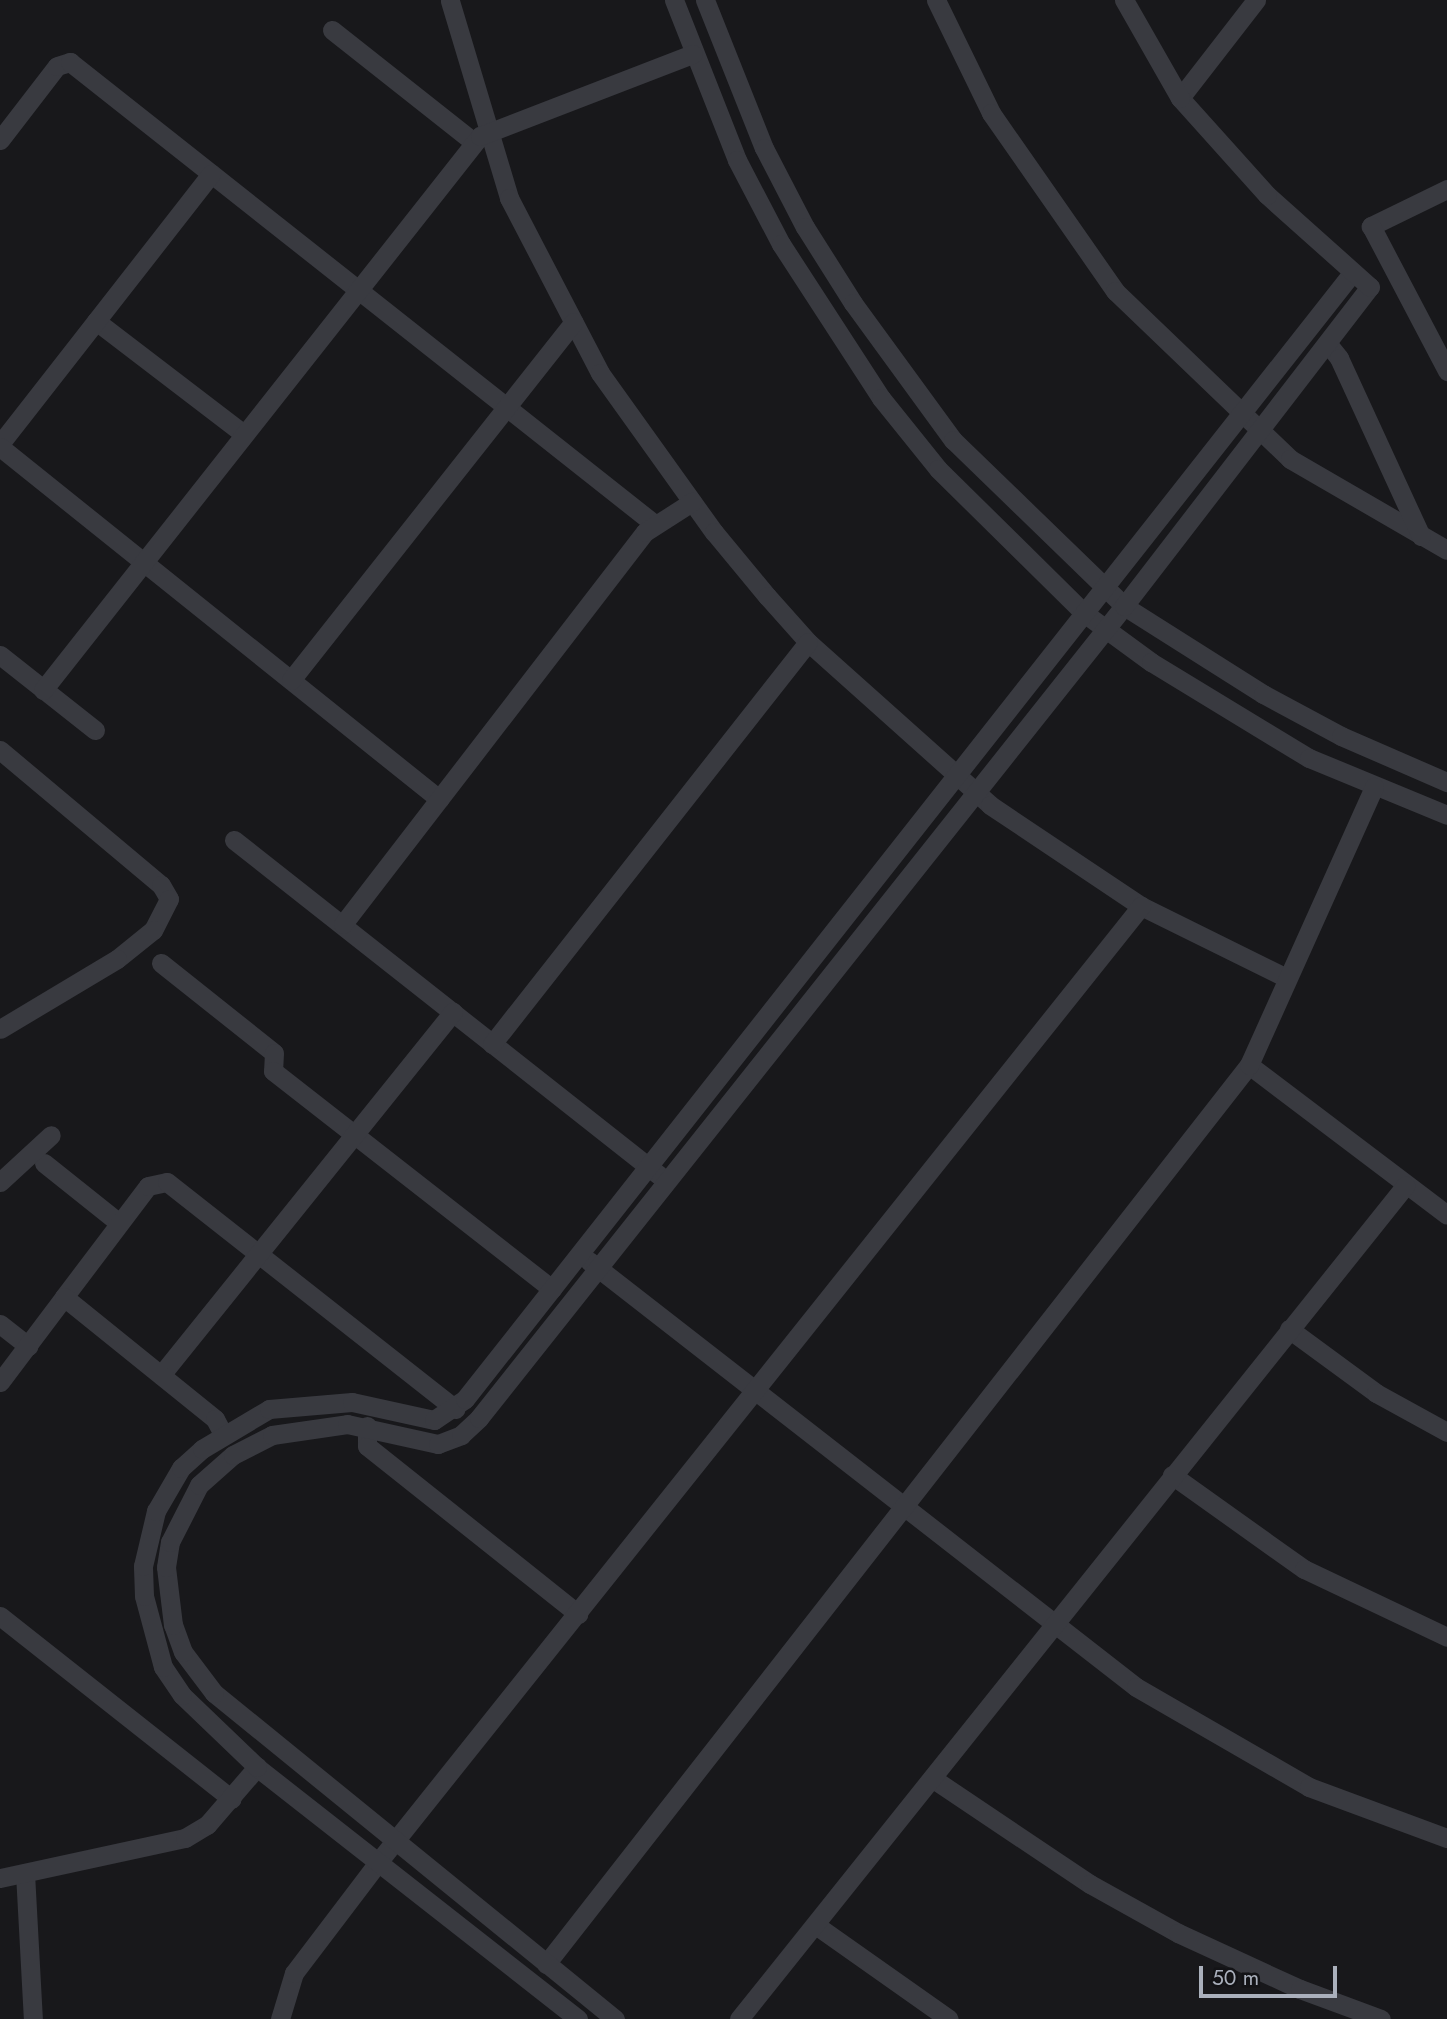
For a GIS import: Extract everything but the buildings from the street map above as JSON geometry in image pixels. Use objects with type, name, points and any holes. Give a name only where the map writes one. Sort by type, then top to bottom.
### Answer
[{"type":"street","points":[[674,0],[693,54],[737,160],[781,244],[881,398],[938,469],[1084,613],[1198,693],[1309,758],[1447,815]]},
{"type":"street","points":[[705,0],[764,148],[853,303],[953,440],[1124,606],[1263,694],[1341,736],[1447,782]]},
{"type":"street","points":[[936,0],[991,113],[1067,227],[1115,291],[1258,432],[1356,502],[1447,550]]},
{"type":"street","points":[[615,2019],[214,1693],[183,1652],[167,1592],[166,1567],[177,1521],[215,1468],[252,1444],[296,1429],[367,1426],[424,1443],[461,1435],[668,1181],[1124,606],[1370,287],[1267,195],[1180,97],[1124,0]]},
{"type":"street","points":[[1180,97],[1256,0]]},
{"type":"street","points":[[450,1],[480,137],[600,373],[692,502],[808,642],[957,779],[975,792],[1141,906],[1287,978]]},
{"type":"street","points":[[332,30],[480,137]]},
{"type":"street","points":[[43,690],[480,137],[693,54]]},
{"type":"street","points":[[0,140],[66,61],[506,411],[653,523]]},
{"type":"street","points":[[211,174],[0,446],[439,799]]},
{"type":"street","points":[[1447,189],[1371,226],[1447,371]]},
{"type":"street","points":[[578,2019],[257,1767],[182,1695],[163,1667],[144,1596],[143,1566],[156,1511],[181,1468],[222,1433],[269,1409],[298,1403],[352,1402],[434,1420],[455,1409],[650,1169],[1352,273]]},
{"type":"street","points":[[96,321],[244,434]]},
{"type":"street","points":[[291,680],[574,323]]},
{"type":"street","points":[[1327,343],[1339,358],[1421,536]]},
{"type":"street","points":[[342,924],[653,523],[692,502]]},
{"type":"street","points":[[492,1044],[808,642]]},
{"type":"street","points":[[0,655],[95,730]]},
{"type":"street","points":[[0,750],[161,885],[169,899],[153,930],[117,960],[0,1029]]},
{"type":"street","points":[[546,1964],[904,1510],[1249,1065],[1374,787]]},
{"type":"street","points":[[234,840],[668,1181]]},
{"type":"street","points":[[280,2019],[294,1973],[379,1861],[755,1394],[1141,906]]},
{"type":"street","points":[[162,963],[274,1053],[273,1071],[552,1289]]},
{"type":"street","points":[[161,1375],[453,1012]]},
{"type":"street","points":[[1249,1065],[1405,1186],[1447,1215]]},
{"type":"street","points":[[0,1182],[51,1135]]},
{"type":"street","points":[[44,1163],[118,1222]]},
{"type":"street","points":[[0,1382],[118,1222],[148,1186],[167,1182],[455,1409]]},
{"type":"street","points":[[739,2019],[817,1926],[1172,1475],[1405,1186]]},
{"type":"street","points":[[580,1254],[1054,1626],[1216,1737],[1309,1787],[1447,1838]]},
{"type":"street","points":[[64,1297],[215,1419],[222,1433]]},
{"type":"street","points":[[0,1324],[28,1346]]},
{"type":"street","points":[[1289,1329],[1376,1393],[1447,1432]]},
{"type":"street","points":[[367,1426],[368,1446],[578,1614]]},
{"type":"street","points":[[1172,1475],[1304,1569],[1447,1637]]},
{"type":"street","points":[[0,1616],[232,1799]]},
{"type":"street","points":[[0,1878],[185,1838],[232,1799],[257,1767]]},
{"type":"street","points":[[932,1778],[1090,1884],[1178,1933],[1300,1989],[1381,2019]]},
{"type":"street","points":[[25,1873],[33,2019]]},
{"type":"street","points":[[817,1926],[949,2019]]}]
